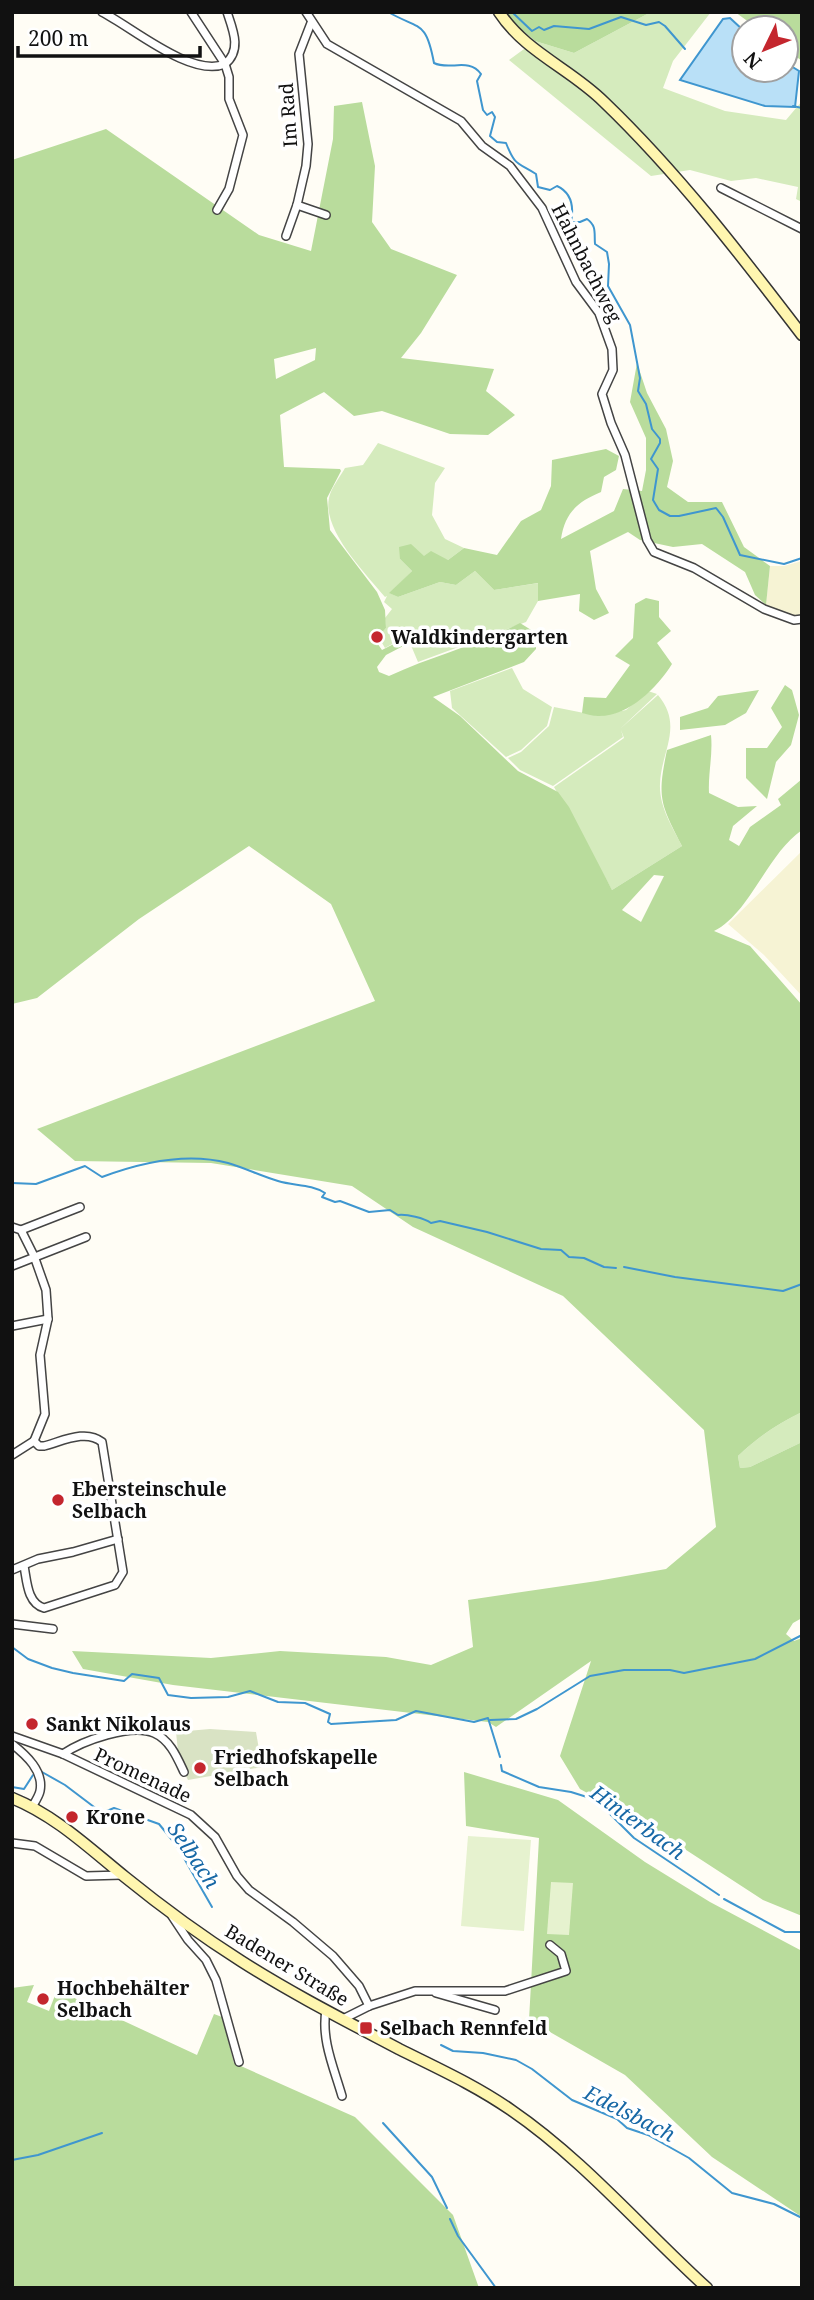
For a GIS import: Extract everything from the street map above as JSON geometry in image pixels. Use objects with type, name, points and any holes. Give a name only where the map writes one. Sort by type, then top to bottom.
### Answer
[{"type":"main road","points":[[499,12],[518,37],[597,94],[685,186],[802,335]]},
{"type":"main road","name":"Badener Straße","points":[[12,1798],[50,1817],[170,1913],[241,1961],[326,2010],[448,2072],[544,2133],[707,2288]]},
{"type":"street","points":[[102,12],[181,58],[211,67],[225,64],[235,50],[227,12]]},
{"type":"street","points":[[191,12],[225,64],[229,77],[229,99],[243,135],[229,190],[218,210]]},
{"type":"street","name":"Hahnbachweg","points":[[306,12],[327,44],[461,121],[482,146],[510,166],[542,208],[576,282],[599,313],[612,349],[613,370],[602,394],[625,456],[646,540],[654,552],[694,568],[764,609],[794,620],[802,620]]},
{"type":"street","name":"Im Rad","points":[[286,236],[298,205],[306,166],[308,144],[299,54],[311,23]]},
{"type":"street","points":[[721,188],[802,229]]},
{"type":"street","points":[[298,205],[326,215]]},
{"type":"street","points":[[12,1227],[21,1230],[80,1207]]},
{"type":"street","points":[[12,1455],[34,1441],[45,1414],[40,1354],[48,1319],[46,1290],[21,1230]]},
{"type":"street","points":[[12,1266],[86,1237]]},
{"type":"street","points":[[12,1326],[48,1319]]},
{"type":"street","points":[[24,1566],[32,1600],[44,1608],[118,1582],[123,1572],[102,1442],[96,1437],[86,1435],[44,1446],[38,1446],[34,1441]]},
{"type":"street","points":[[12,1570],[38,1559],[118,1539]]},
{"type":"street","points":[[12,1624],[53,1629]]},
{"type":"street","points":[[63,1754],[76,1745],[112,1734],[135,1730],[153,1732],[166,1740],[184,1772]]},
{"type":"street","name":"Promenade","points":[[12,1736],[63,1754],[191,1815],[215,1838],[237,1876],[249,1890],[333,1956],[359,1986],[369,2006]]},
{"type":"street","points":[[12,1744],[31,1760],[38,1776],[40,1791],[32,1807]]},
{"type":"street","points":[[12,1843],[35,1846],[86,1876],[123,1875]]},
{"type":"street","points":[[170,1913],[188,1940],[206,1960],[216,1980],[239,2062]]},
{"type":"street","points":[[343,2019],[369,2006],[415,1990],[505,1991],[566,1971],[561,1954],[550,1945]]},
{"type":"street","points":[[425,1990],[495,2010]]},
{"type":"street","points":[[326,2010],[323,2026],[325,2038],[342,2096]]},
{"type":"shaded area","points":[[802,561],[802,615],[795,616],[766,605],[770,566],[784,566]]},
{"type":"shaded area","points":[[802,851],[802,996],[764,955],[728,924]]},
{"type":"green space","points":[[501,12],[651,12],[574,53],[535,41]]},
{"type":"green space","points":[[651,12],[711,12],[673,61],[663,88],[725,111],[786,120],[802,101],[802,202],[796,199],[798,187],[756,178],[731,181],[690,170],[651,176],[509,60],[535,41],[574,53]]},
{"type":"green space","points":[[735,12],[802,12],[802,61],[800,14]]},
{"type":"green space","points":[[362,102],[375,166],[372,222],[391,249],[457,275],[421,333],[401,358],[494,369],[486,391],[515,415],[488,435],[450,434],[382,411],[354,416],[324,392],[280,415],[284,467],[341,471],[327,498],[330,530],[377,592],[385,610],[386,628],[375,640],[382,650],[407,637],[409,643],[386,655],[377,667],[379,672],[389,676],[520,623],[536,633],[536,649],[524,662],[433,697],[460,716],[518,771],[558,792],[569,807],[612,890],[682,846],[663,800],[662,779],[667,750],[711,735],[709,793],[738,807],[757,806],[733,826],[729,840],[739,846],[750,827],[781,805],[778,799],[802,779],[802,830],[779,853],[738,911],[714,931],[750,946],[802,1005],[802,1412],[768,1431],[738,1456],[740,1468],[750,1467],[802,1442],[802,1618],[793,1623],[786,1634],[794,1641],[802,1638],[802,1916],[763,1900],[660,1833],[580,1789],[560,1756],[591,1661],[496,1727],[488,1722],[173,1685],[83,1669],[72,1651],[211,1658],[280,1651],[386,1657],[431,1665],[473,1647],[468,1600],[666,1569],[716,1527],[704,1430],[563,1296],[413,1227],[352,1186],[211,1163],[75,1161],[37,1129],[375,1001],[331,904],[249,846],[139,919],[37,998],[12,1004],[12,160],[106,129],[259,235],[311,251],[333,139],[334,106]],"holes":[[[316,348],[315,360],[276,379],[274,359]],[[654,875],[664,876],[641,922],[622,910]]]},
{"type":"green space","points":[[637,363],[647,393],[666,429],[673,461],[667,487],[688,502],[722,502],[744,547],[770,566],[766,605],[755,595],[745,572],[702,544],[673,547],[640,540],[628,532],[590,551],[596,589],[609,613],[594,620],[579,611],[580,594],[538,601],[538,583],[494,590],[475,571],[456,585],[440,582],[398,597],[389,593],[412,571],[400,559],[399,547],[411,544],[424,556],[431,551],[448,560],[464,548],[497,555],[521,521],[541,510],[551,486],[552,460],[606,449],[619,456],[616,470],[604,477],[601,492],[573,509],[561,539],[614,511],[623,489],[642,491],[646,470],[646,438],[630,402]]},
{"type":"green space","points":[[378,443],[445,468],[435,483],[432,515],[445,539],[464,548],[448,560],[425,557],[400,559],[412,571],[390,593],[398,597],[440,582],[456,585],[475,571],[494,590],[539,583],[538,601],[526,622],[418,662],[407,636],[385,648],[378,636],[386,628],[385,618],[392,609],[384,602],[387,596],[385,597],[347,551],[332,524],[329,510],[330,494],[345,468],[363,465]]},
{"type":"green space","points":[[646,598],[659,601],[659,617],[671,631],[657,643],[672,664],[650,691],[620,712],[596,716],[582,713],[584,697],[606,698],[630,665],[615,656],[633,638],[635,604]]},
{"type":"green space","points":[[512,668],[523,689],[552,707],[547,726],[521,750],[506,757],[452,708],[450,691]]},
{"type":"green space","points":[[785,685],[792,690],[799,715],[791,745],[776,762],[767,799],[746,778],[746,748],[767,748],[782,727],[771,708]]},
{"type":"green space","points":[[759,690],[746,713],[725,725],[680,730],[680,717],[708,708],[718,696]]},
{"type":"green space","points":[[648,691],[657,694],[620,729],[658,695],[666,706],[670,728],[660,792],[667,816],[682,846],[612,890],[554,787],[624,738],[621,730],[623,737],[553,786],[520,770],[508,758],[521,752],[549,726],[554,707],[599,716],[626,710]]},
{"type":"green space","points":[[802,1412],[802,1442],[750,1467],[740,1468],[738,1456],[745,1449],[768,1431]]},
{"type":"green space","points":[[210,1729],[256,1732],[262,1767],[188,1780],[179,1761],[176,1732]]},
{"type":"green space","points":[[464,1772],[558,1800],[645,1862],[710,1902],[802,1951],[802,2217],[712,2157],[625,2075],[529,2020],[539,1838],[466,1826]]},
{"type":"green space","points":[[468,1836],[531,1840],[524,1931],[461,1926]]},
{"type":"green space","points":[[551,1882],[573,1883],[569,1935],[547,1934]]},
{"type":"green space","points":[[34,1985],[27,2002],[49,2011],[57,1990],[197,2055],[214,2014],[222,2017],[234,2063],[355,2117],[453,2215],[479,2288],[12,2288],[12,1988]]},
{"type":"water","points":[[730,18],[730,84],[798,84],[795,107],[765,106],[680,80],[723,19]]},
{"type":"waterway","points":[[388,12],[420,28],[428,39],[434,63],[471,66],[481,74],[477,81],[483,110],[487,115],[492,112],[495,117],[490,136],[497,142],[506,143],[514,160],[536,174],[538,187],[550,190],[557,186],[566,192],[572,206],[571,222],[587,219],[592,224],[595,244],[607,252],[608,286],[630,325],[640,378],[638,391],[646,404],[652,429],[660,439],[651,459],[658,469],[653,500],[659,510],[670,516],[679,516],[716,508],[723,517],[740,555],[784,564],[802,558]]},
{"type":"waterway","points":[[512,12],[532,31],[539,27],[544,30],[554,26],[589,29],[621,17],[646,25],[659,22],[685,49]]},
{"type":"waterway","points":[[793,106],[802,108]]},
{"type":"waterway","points":[[12,1183],[36,1184],[85,1166],[102,1177],[164,1160],[212,1160],[278,1181],[314,1188],[325,1193],[322,1197],[369,1212],[390,1210],[398,1215],[431,1223],[440,1221],[541,1249],[561,1250],[569,1257],[584,1258],[604,1267],[616,1268]]},
{"type":"waterway","points":[[624,1267],[675,1277],[783,1291],[802,1284]]},
{"type":"waterway","points":[[490,1720],[516,1719],[590,1676],[624,1670],[670,1670],[684,1673],[755,1659],[802,1635]]},
{"type":"waterway","name":"Hinterbach","points":[[12,1647],[28,1659],[73,1673],[124,1681],[132,1674],[159,1678],[168,1695],[191,1698],[228,1697],[250,1691],[278,1702],[305,1703],[330,1714],[328,1722],[331,1724],[396,1720],[416,1711],[474,1722],[488,1718],[500,1757]]},
{"type":"waterway","name":"Hinterbach","points":[[501,1765],[502,1771],[539,1787],[587,1797],[605,1809],[634,1838],[719,1895]]},
{"type":"waterway","name":"Selbach","points":[[42,1772],[65,1785],[102,1813],[114,1808],[159,1824],[177,1846],[212,1907]]},
{"type":"waterway","name":"Selbach","points":[[12,1787],[24,1789],[33,1775]]},
{"type":"waterway","name":"Hinterbach","points":[[724,1899],[785,1932],[802,1932]]},
{"type":"waterway","name":"Edelsbach","points":[[441,2045],[453,2051],[483,2053],[516,2060],[572,2100],[617,2119],[627,2128],[648,2135],[689,2158],[732,2193],[774,2204],[802,2218]]},
{"type":"waterway","points":[[383,2123],[432,2177],[447,2208]]},
{"type":"waterway","points":[[12,2160],[38,2155],[102,2133]]},
{"type":"waterway","points":[[450,2219],[458,2236],[496,2288]]},
{"type":"place","name":"Waldkindergarten","points":[[377,637]]},
{"type":"place","name":"Ebersteinschule Selbach","points":[[58,1500]]},
{"type":"place","name":"Sankt Nikolaus","points":[[32,1724]]},
{"type":"place","name":"Friedhofskapelle Selbach","points":[[200,1768]]},
{"type":"place","name":"Krone","points":[[72,1817]]},
{"type":"place","name":"Hochbehälter Selbach","points":[[43,1999]]},
{"type":"place","name":"Selbach Rennfeld","points":[[366,2028]]}]
